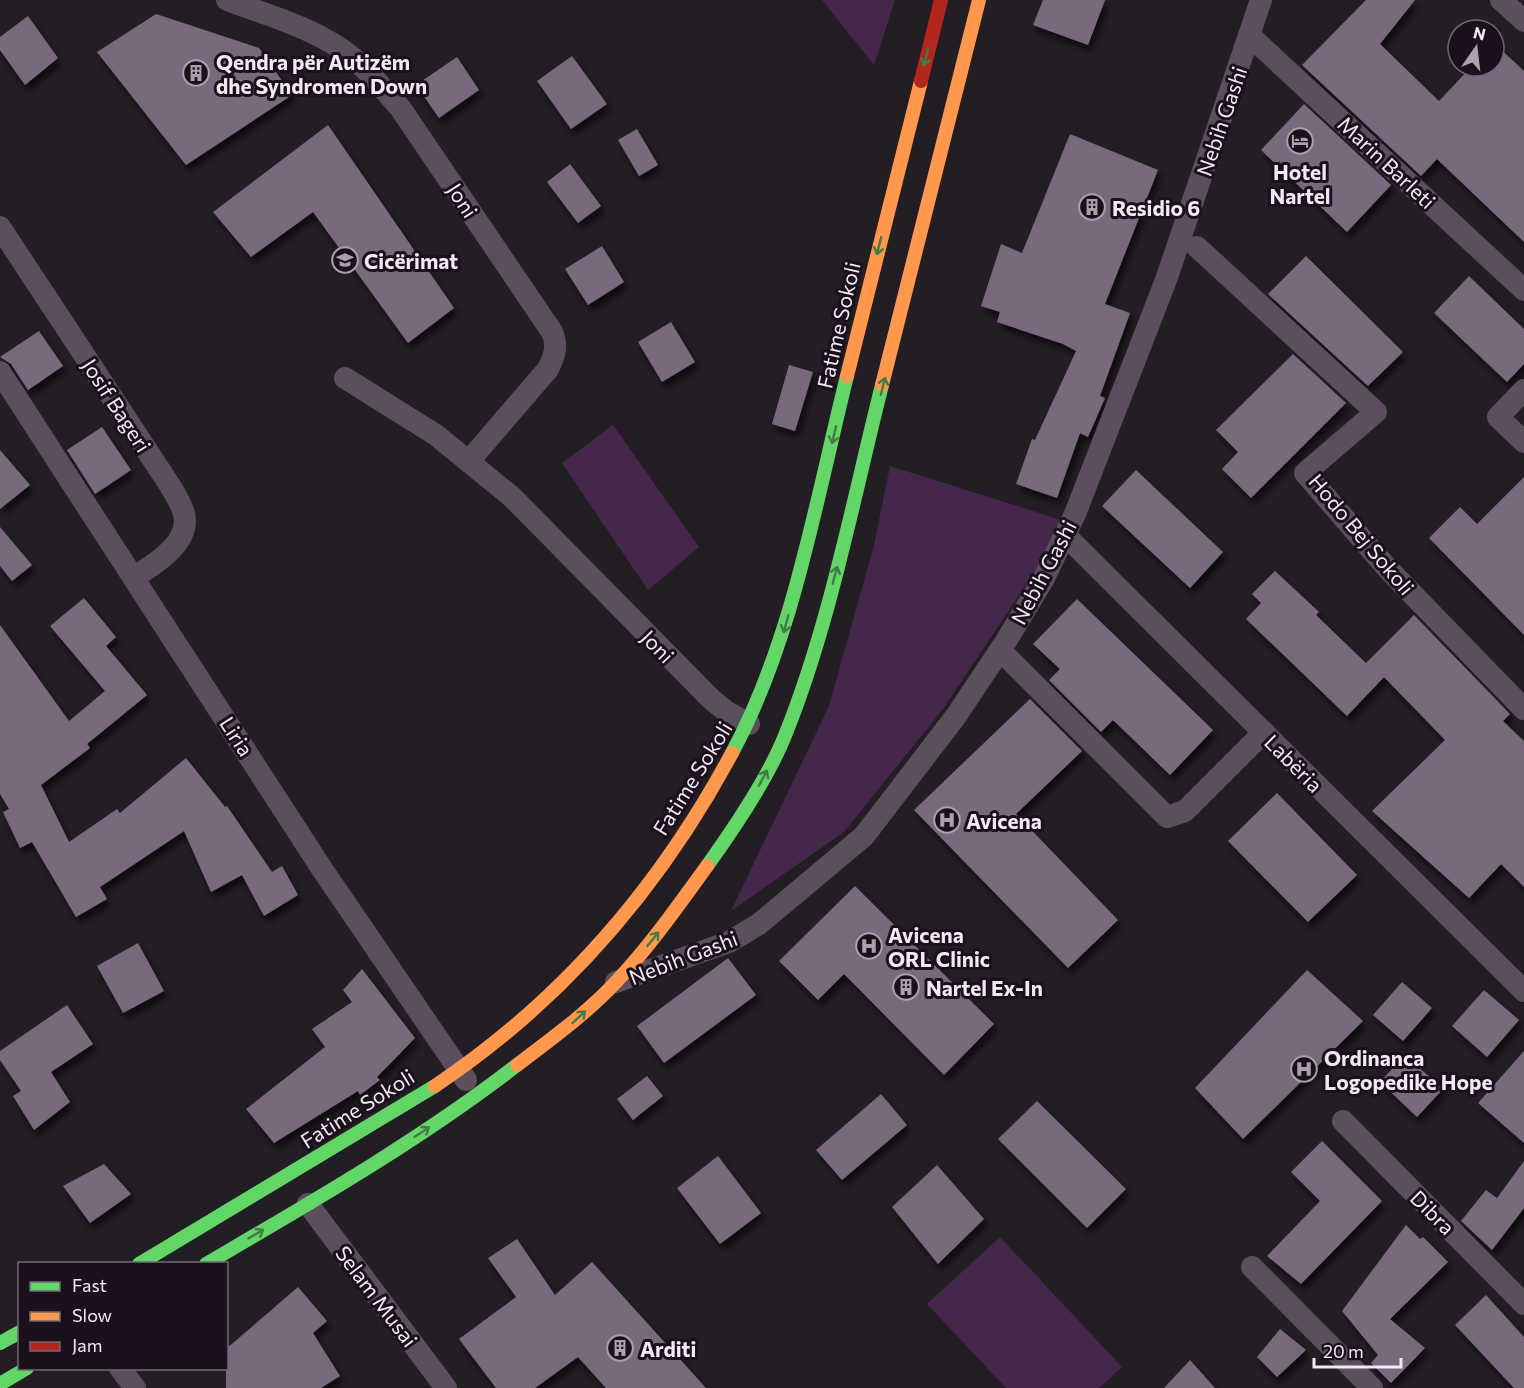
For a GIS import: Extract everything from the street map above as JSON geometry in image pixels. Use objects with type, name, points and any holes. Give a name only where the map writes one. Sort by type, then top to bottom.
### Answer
[{"type":"street","name":"Joni","points":[[227,0],[324,39],[353,58],[378,82],[401,109],[552,332],[556,343],[554,356],[548,369],[469,461]]},
{"type":"street","name":"Fatime Sokoli","points":[[141,1262],[376,1122],[458,1069],[514,1028],[588,957],[715,795],[771,672],[784,629],[941,0]]},
{"type":"street","points":[[208,1262],[308,1204],[477,1096],[542,1048],[615,983],[655,937],[786,734],[822,626],[979,0]]},
{"type":"street","name":"Nebih Gashi","points":[[615,983],[729,942],[759,924],[820,875],[864,836],[905,785],[1000,650],[1043,580],[1065,535],[1166,279],[1260,0]]},
{"type":"street","points":[[1501,0],[1524,21]]},
{"type":"street","name":"Marin Barleti","points":[[1249,35],[1524,290]]},
{"type":"street","name":"Josif Bageri","points":[[0,227],[169,484],[184,513],[184,527],[167,555],[135,578]]},
{"type":"street","name":"Hodo Bej Sokoli","points":[[1197,246],[1376,412],[1305,473],[1388,569],[1524,709]]},
{"type":"street","name":"Liria","points":[[0,372],[322,869],[477,1096]]},
{"type":"street","name":"Joni","points":[[345,378],[410,417],[512,497],[711,699],[726,712],[749,724]]},
{"type":"street","points":[[1524,390],[1498,417],[1524,442]]},
{"type":"street","name":"Labëria","points":[[1065,535],[1524,991]]},
{"type":"street","points":[[1000,650],[1167,817],[1185,811],[1264,732]]},
{"type":"street","name":"Dibra","points":[[1343,1121],[1524,1304]]},
{"type":"street","name":"Selam Musai","points":[[308,1204],[446,1388]]},
{"type":"street","points":[[1252,1267],[1372,1388]]},
{"type":"street","points":[[0,1343],[18,1333]]},
{"type":"street","points":[[0,1384],[24,1370]]},
{"type":"street","points":[[122,1370],[135,1388]]},
{"type":"shaded area","points":[[822,0],[895,0],[874,65]]},
{"type":"shaded area","points":[[613,425],[699,547],[648,590],[562,463]]},
{"type":"shaded area","points":[[890,466],[1068,522],[943,709],[844,832],[731,911],[829,706],[874,545]]},
{"type":"shaded area","points":[[1000,1237],[1122,1367],[1099,1388],[1006,1388],[927,1304]]},
{"type":"building","points":[[1043,0],[1105,0],[1088,45],[1033,25]]},
{"type":"building","points":[[1366,0],[1415,0],[1380,44],[1439,101],[1461,78],[1506,78],[1506,54],[1524,71],[1524,242],[1437,159],[1421,176],[1302,65]]},
{"type":"building","name":"Qendra për Autizëm dhe Syndromen Down","points":[[156,14],[259,48],[292,95],[186,165],[97,52]]},
{"type":"building","points":[[28,16],[58,58],[25,85],[0,50],[0,37]]},
{"type":"building","points":[[572,56],[607,104],[571,129],[537,81]]},
{"type":"building","points":[[457,57],[479,90],[439,118],[416,85]]},
{"type":"building","points":[[1304,104],[1391,185],[1347,232],[1261,150]]},
{"type":"building","points":[[328,125],[454,308],[408,343],[313,212],[251,257],[213,212]]},
{"type":"building","points":[[637,129],[658,165],[639,176],[618,140]]},
{"type":"building","points":[[1070,134],[1158,170],[1105,304],[1130,313],[1100,396],[1105,398],[1088,437],[1080,433],[1057,498],[1016,484],[1032,439],[1035,440],[1076,351],[1063,344],[997,322],[1000,312],[981,306],[1001,244],[1022,253]]},
{"type":"building","points":[[570,164],[601,206],[578,223],[547,182]]},
{"type":"building","points":[[602,246],[624,282],[588,305],[565,269]]},
{"type":"building","points":[[1306,256],[1403,352],[1368,386],[1268,294]]},
{"type":"building","points":[[1469,276],[1524,329],[1524,364],[1507,382],[1434,313]]},
{"type":"building","points":[[671,322],[695,362],[662,382],[638,342]]},
{"type":"building","points":[[39,331],[63,366],[28,390],[11,364],[0,357]]},
{"type":"building","points":[[1293,354],[1346,403],[1251,498],[1222,469],[1238,452],[1216,430]]},
{"type":"building","points":[[789,365],[813,372],[795,431],[772,424]]},
{"type":"building","points":[[102,427],[131,470],[95,494],[67,450]]},
{"type":"building","points":[[0,450],[30,485],[0,509]]},
{"type":"building","points":[[1136,470],[1223,552],[1190,588],[1102,506]]},
{"type":"building","points":[[1524,477],[1524,635],[1429,538],[1460,507],[1477,524]]},
{"type":"building","points":[[0,527],[32,565],[12,581],[0,566]]},
{"type":"building","points":[[1275,571],[1319,612],[1316,615],[1366,663],[1414,615],[1510,714],[1503,721],[1524,741],[1524,887],[1501,864],[1469,898],[1372,811],[1445,740],[1384,677],[1347,716],[1246,619],[1261,603],[1252,594]]},
{"type":"building","points":[[84,598],[116,637],[106,646],[147,695],[87,744],[90,748],[41,785],[69,842],[117,809],[120,813],[186,758],[225,807],[227,806],[272,872],[282,866],[298,895],[264,916],[242,875],[211,892],[184,831],[100,887],[107,899],[76,917],[32,842],[20,848],[3,812],[9,809],[0,794],[0,625],[69,721],[105,691],[50,626]]},
{"type":"building","points":[[1077,599],[1213,730],[1170,775],[1113,720],[1101,732],[1049,680],[1060,669],[1033,644]]},
{"type":"building","name":"Nartel Ex-In","points":[[1030,699],[1082,751],[1016,814],[1118,920],[1068,968],[914,810]]},
{"type":"building","points":[[1277,793],[1357,875],[1308,922],[1228,841]]},
{"type":"building","name":"Nartel Ex-In","points":[[855,886],[994,1024],[944,1075],[844,974],[818,1000],[779,961]]},
{"type":"building","points":[[138,943],[164,991],[123,1013],[97,966]]},
{"type":"building","points":[[728,958],[756,995],[664,1063],[637,1026]]},
{"type":"building","points":[[362,969],[415,1038],[377,1077],[380,1080],[360,1095],[358,1091],[274,1143],[246,1109],[325,1047],[312,1029],[352,1002],[343,990]]},
{"type":"building","points":[[1307,970],[1363,1021],[1243,1139],[1195,1088]]},
{"type":"building","points":[[1402,982],[1432,1008],[1403,1041],[1373,1015]]},
{"type":"building","points":[[1484,990],[1519,1020],[1487,1057],[1452,1026]]},
{"type":"building","points":[[67,1005],[93,1044],[51,1072],[70,1102],[34,1130],[13,1096],[21,1091],[0,1060],[0,1051]]},
{"type":"building","points":[[1524,1051],[1524,1143],[1478,1103]]},
{"type":"building","points":[[1405,1055],[1443,1089],[1417,1117],[1380,1082]]},
{"type":"building","points":[[647,1076],[663,1096],[633,1120],[617,1099]]},
{"type":"building","points":[[881,1094],[907,1125],[842,1180],[816,1150]]},
{"type":"building","points":[[1037,1101],[1126,1189],[1087,1228],[998,1139]]},
{"type":"building","points":[[1322,1141],[1382,1201],[1301,1284],[1267,1256],[1320,1201],[1291,1172]]},
{"type":"building","points":[[718,1156],[761,1213],[720,1244],[677,1188]]},
{"type":"building","points":[[1524,1161],[1524,1208],[1492,1250],[1461,1221],[1486,1190],[1497,1198]]},
{"type":"building","points":[[104,1164],[131,1194],[90,1223],[63,1186]]},
{"type":"building","points":[[937,1165],[984,1219],[938,1264],[892,1207]]},
{"type":"building","points":[[1406,1225],[1420,1239],[1423,1237],[1448,1262],[1390,1319],[1425,1348],[1391,1383],[1371,1363],[1378,1355],[1342,1311]]},
{"type":"building","points":[[517,1239],[555,1295],[592,1262],[706,1388],[606,1388],[578,1357],[535,1388],[496,1388],[459,1339],[516,1297],[488,1258]]},
{"type":"building","points":[[298,1287],[327,1321],[313,1333],[340,1376],[321,1388],[226,1388],[228,1347]]},
{"type":"building","points":[[1486,1295],[1524,1337],[1524,1388],[1514,1388],[1455,1325]]},
{"type":"building","points":[[1280,1329],[1306,1350],[1277,1377],[1257,1357]]},
{"type":"building","points":[[1190,1360],[1215,1388],[1164,1388]]},
{"type":"traffic: fast","points":[[732,753],[753,709],[787,617],[801,569],[847,376]]},
{"type":"traffic: fast","points":[[707,866],[761,784],[779,750],[802,691],[840,561],[882,385]]},
{"type":"traffic: fast","points":[[209,1262],[404,1145],[517,1065]]},
{"type":"traffic: fast","points":[[142,1262],[435,1086]]},
{"type":"traffic: fast","points":[[0,1343],[18,1333]]},
{"type":"traffic: fast","points":[[0,1384],[24,1370]]},
{"type":"traffic: slow","points":[[882,385],[979,0]]},
{"type":"traffic: slow","points":[[847,376],[921,81]]},
{"type":"traffic: slow","points":[[435,1086],[525,1017],[566,979],[604,938],[673,850],[732,753]]},
{"type":"traffic: slow","points":[[517,1065],[605,994],[652,940],[707,866]]},
{"type":"traffic: jam","points":[[921,81],[941,0]]},
{"type":"place","name":"Qendra për Autizëm dhe Syndromen Down","points":[[196,73]]},
{"type":"place","name":"Hotel Nartel","points":[[1300,141]]},
{"type":"place","name":"Residio 6","points":[[1092,207]]},
{"type":"place","name":"Cicërimat","points":[[345,260]]},
{"type":"place","name":"Avicena","points":[[947,820]]},
{"type":"place","name":"Avicena ORL Clinic","points":[[869,946]]},
{"type":"place","name":"Nartel Ex-In","points":[[906,987]]},
{"type":"place","name":"Ordinanca Logopedike Hope","points":[[1304,1069]]},
{"type":"place","name":"Arditi","points":[[620,1348]]}]
